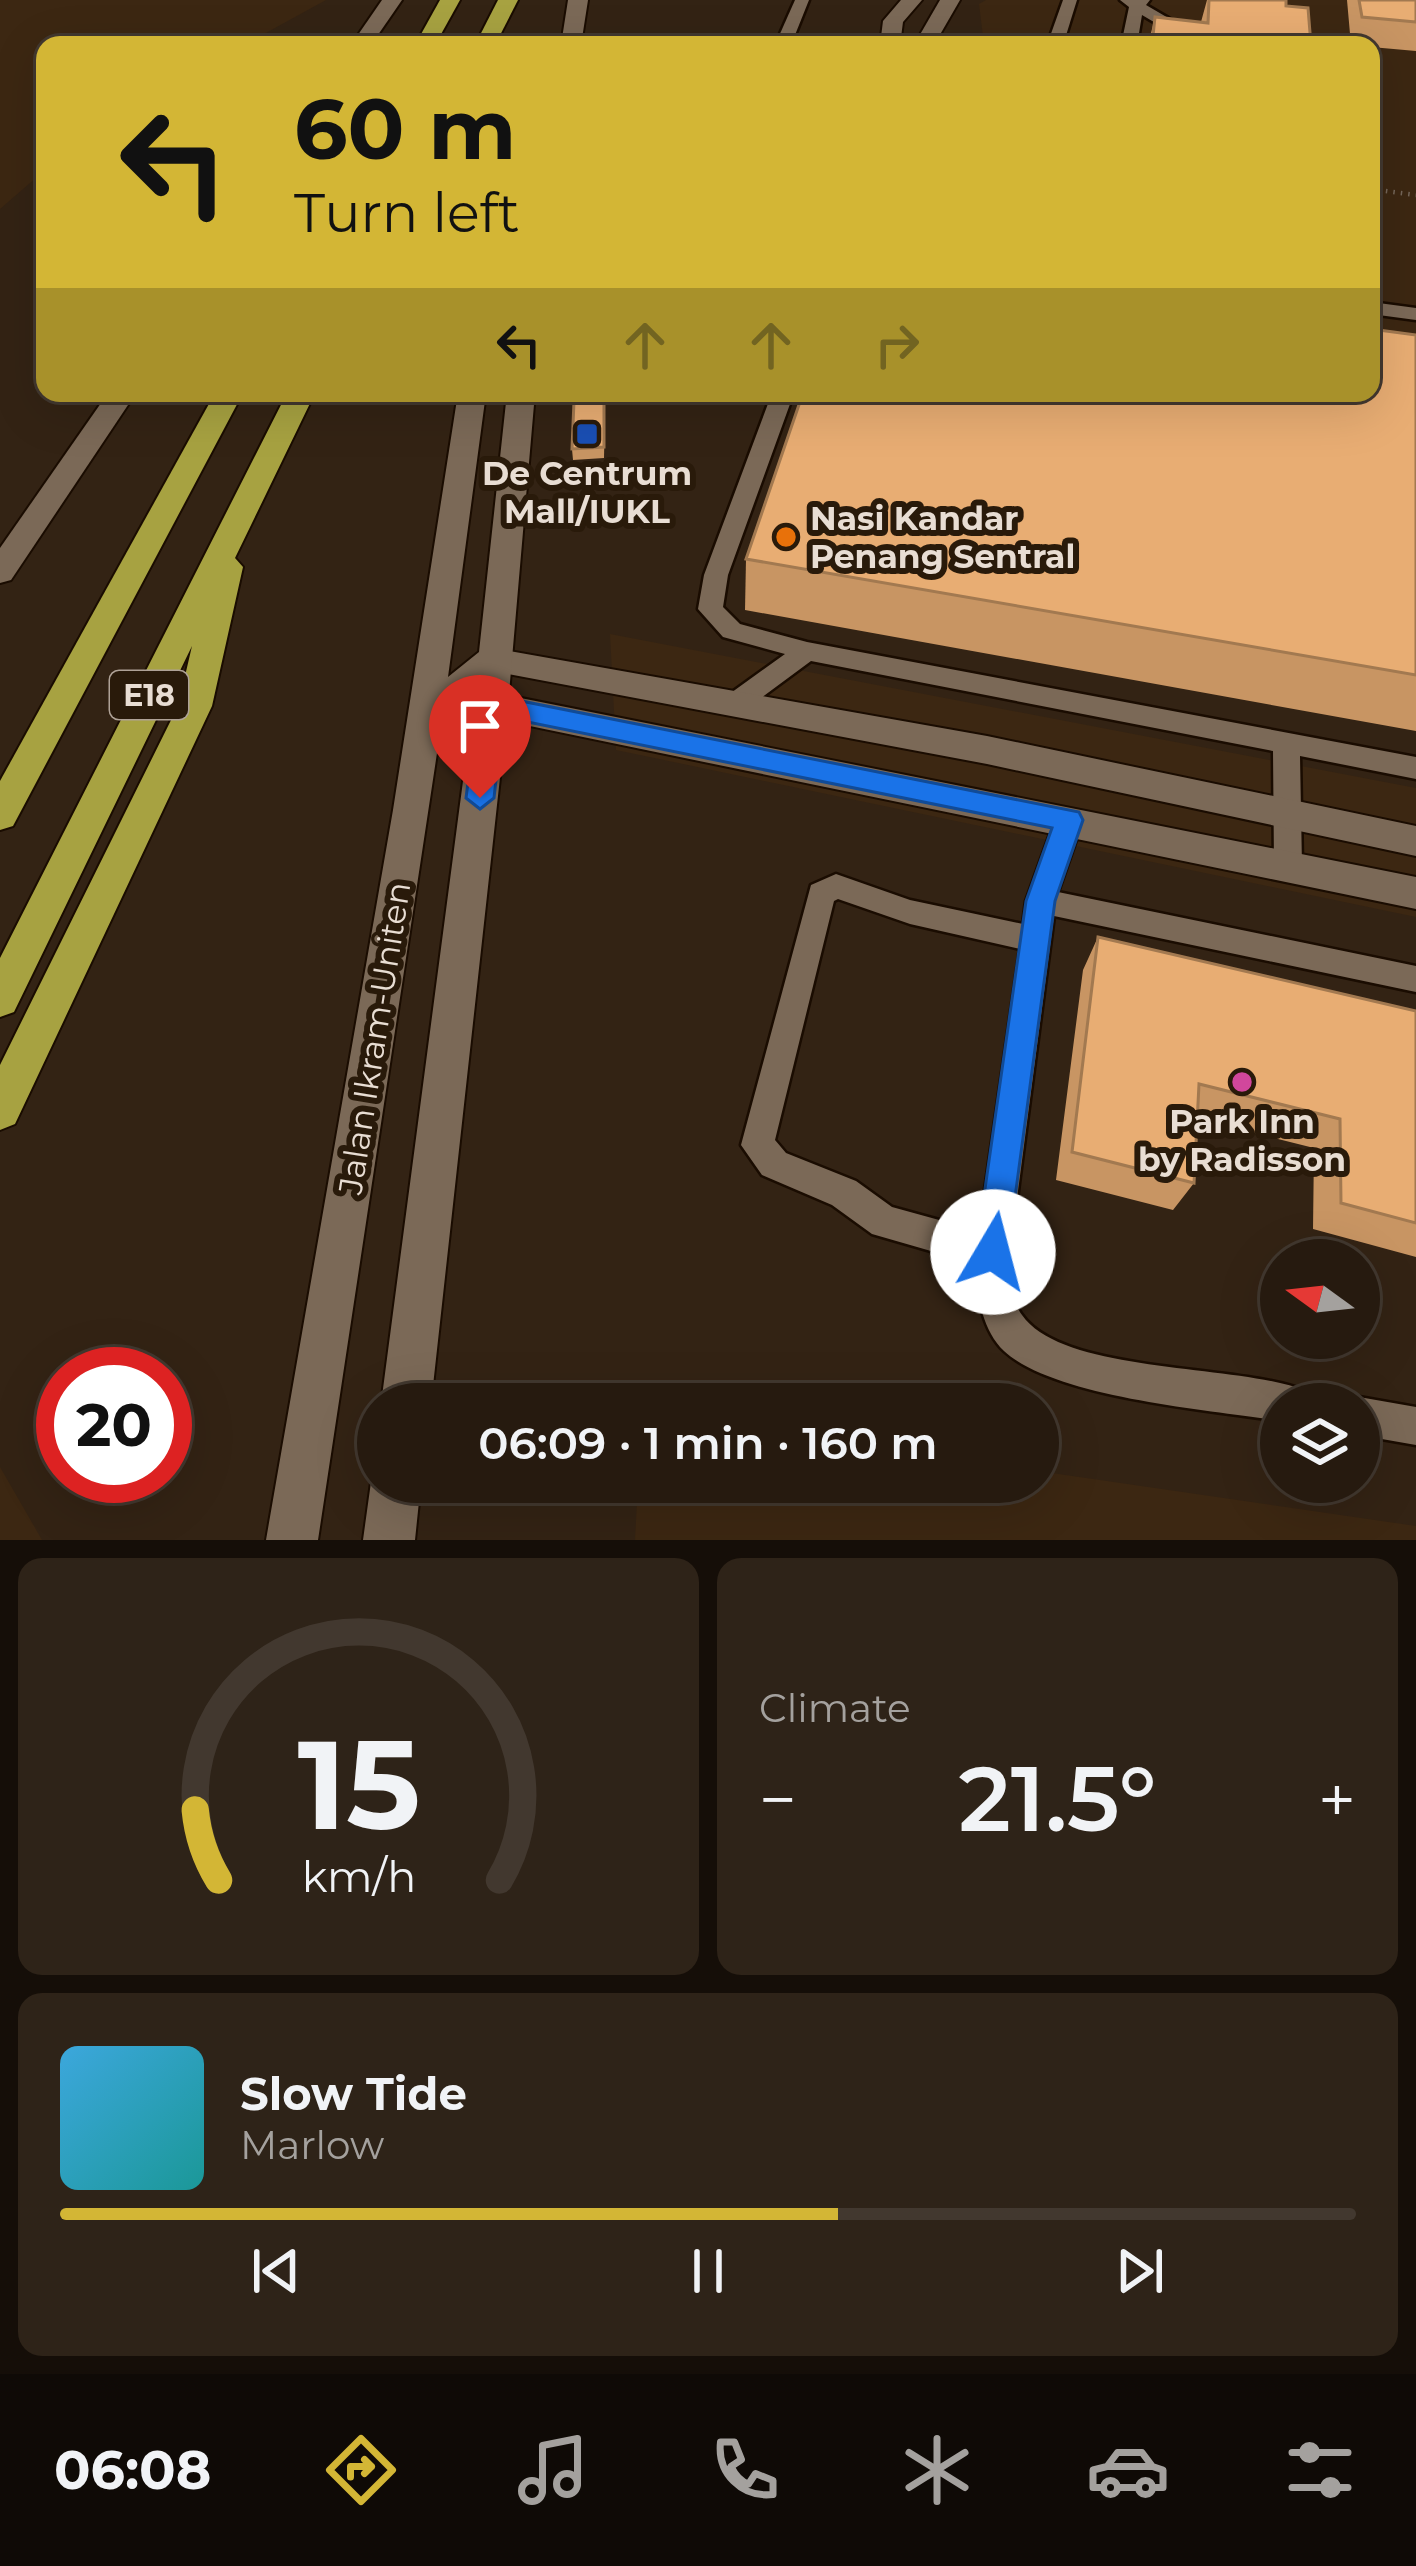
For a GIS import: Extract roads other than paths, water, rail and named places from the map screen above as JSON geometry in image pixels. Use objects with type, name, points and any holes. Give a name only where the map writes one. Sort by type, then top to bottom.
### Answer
[{"type":"highway","points":[[430,36],[450,0]]},
{"type":"highway","points":[[490,36],[508,0]]},
{"type":"highway","name":"E18","points":[[0,815],[224,402]]},
{"type":"highway","name":"E18","points":[[0,999],[296,402]]},
{"type":"highway","points":[[0,1111],[195,706],[239,510]]},
{"type":"main road","points":[[367,36],[392,0]]},
{"type":"main road","points":[[572,36],[578,0]]},
{"type":"main road","points":[[891,36],[893,21],[913,0]]},
{"type":"main road","points":[[929,36],[950,0]]},
{"type":"main road","points":[[0,572],[116,402]]},
{"type":"main road","name":"Jalan Ikram-Uniten","points":[[292,1540],[412,810],[471,402]]},
{"type":"main road","points":[[409,1383],[491,705],[520,402]]},
{"type":"main road","points":[[412,810],[454,693],[472,668],[493,660],[737,702],[1416,841]]},
{"type":"main road","points":[[491,705],[1416,893]]},
{"type":"main road","points":[[389,1540],[393,1503]]},
{"type":"lane","points":[[787,36],[802,0]]},
{"type":"lane","points":[[1058,36],[1070,0]]},
{"type":"lane","points":[[1130,36],[1136,1],[1189,36]]},
{"type":"lane","points":[[1380,309],[1416,314]]},
{"type":"lane","points":[[780,402],[716,575],[710,609],[732,631],[807,651],[1416,768]]},
{"type":"lane","points":[[737,702],[807,651]]},
{"type":"lane","points":[[1286,743],[1288,866]]},
{"type":"lane","points":[[1069,820],[1041,901],[993,1252],[992,1297],[1018,1340],[1068,1364],[1260,1398]]},
{"type":"lane","points":[[993,1252],[884,1222],[844,1193],[774,1165],[757,1145],[821,894],[836,886],[910,912],[1036,940]]},
{"type":"lane","points":[[1041,901],[1416,979]]},
{"type":"lane","points":[[1380,1420],[1416,1426]]},
{"type":"place","name":"De Centrum Mall/IUKL","points":[[587,434]]},
{"type":"place","name":"Nasi Kandar Penang Sentral","points":[[786,537]]},
{"type":"place","name":"Park Inn by Radisson","points":[[1242,1082]]}]
